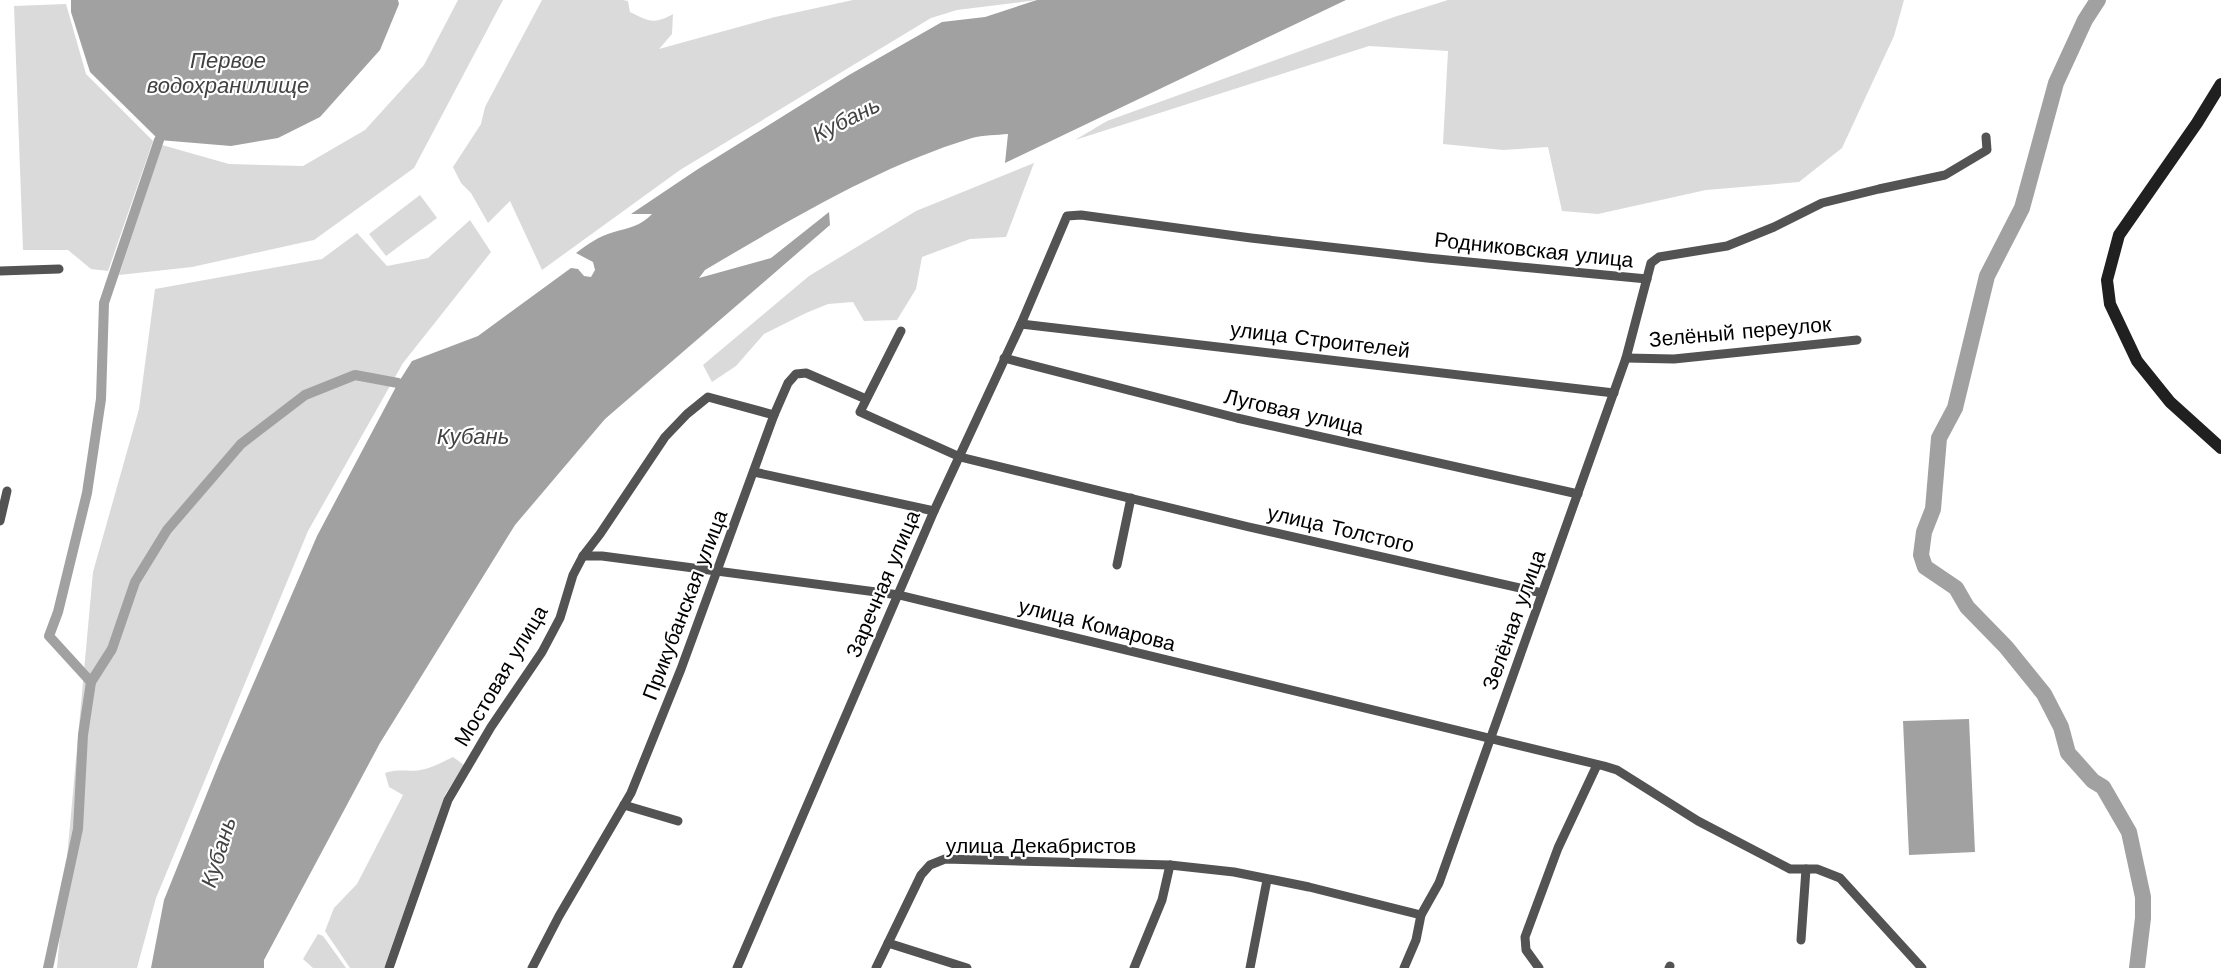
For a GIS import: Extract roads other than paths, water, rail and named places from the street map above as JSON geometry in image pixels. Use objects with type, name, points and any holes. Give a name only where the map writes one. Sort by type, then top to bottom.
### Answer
[{"type":"main road","points":[[2221,84],[2119,236],[2107,280],[2110,304],[2137,361],[2170,402],[2221,448]]},
{"type":"street","name":"Родниковская улица","points":[[1067,216],[1081,215],[1251,238],[1427,258],[1647,279],[1651,263],[1659,257],[1727,246],[1774,227],[1822,203],[1945,175],[1987,150],[1986,137]]},
{"type":"street","name":"Заречная улица","points":[[737,968],[934,511],[1021,324],[1067,216]]},
{"type":"street","points":[[0,271],[59,269]]},
{"type":"street","name":"Зелёная улица","points":[[1404,968],[1416,940],[1421,915],[1439,883],[1614,393],[1647,279]]},
{"type":"street","name":"улица Строителей","points":[[1021,324],[1614,393]]},
{"type":"street","points":[[866,399],[901,331]]},
{"type":"street","name":"Зелёный переулок","points":[[1626,358],[1674,359],[1857,340]]},
{"type":"street","name":"Луговая улица","points":[[1004,358],[1237,418],[1578,494]]},
{"type":"street","name":"Прикубанская улица","points":[[532,968],[559,916],[624,805],[681,669],[774,415],[788,383],[796,375],[806,373],[866,399]]},
{"type":"street","name":"Мостовая улица","points":[[389,968],[448,800],[491,727],[542,652],[560,618],[573,575],[583,556],[665,437],[708,396],[774,415]]},
{"type":"street","name":"улица Толстого","points":[[866,399],[860,411],[960,457],[1542,593]]},
{"type":"street","points":[[754,472],[934,511]]},
{"type":"street","points":[[0,521],[7,490]]},
{"type":"street","points":[[1117,565],[1131,498]]},
{"type":"street","name":"улица Комарова","points":[[583,556],[602,556],[717,570],[899,595],[1617,770],[1698,821],[1790,869],[1817,868],[1840,878],[1922,968]]},
{"type":"street","points":[[1539,968],[1526,950],[1526,937],[1558,848],[1597,765]]},
{"type":"street","points":[[624,805],[678,821]]},
{"type":"street","name":"улица Декабристов","points":[[876,968],[921,875],[930,865],[945,859],[1170,865],[1234,872],[1309,887],[1421,915]]},
{"type":"street","points":[[1134,968],[1162,900],[1170,865]]},
{"type":"street","points":[[1801,940],[1806,869]]},
{"type":"street","points":[[1250,968],[1267,880]]},
{"type":"street","points":[[888,944],[967,968]]},
{"type":"water","name":"Первое водохранилище","points":[[71,0],[398,0],[399,4],[380,50],[320,117],[278,138],[231,146],[159,140],[90,72],[71,12]]},
{"type":"water","name":"Кубань","points":[[1037,0],[1346,0],[1005,163],[1008,134],[972,138],[902,164],[835,196],[705,270],[699,278],[771,258],[829,212],[830,225],[605,419],[515,525],[380,743],[264,960],[264,968],[151,968],[164,900],[220,761],[317,536],[398,383],[412,361],[478,336],[571,268],[578,269],[584,276],[591,277],[595,270],[593,262],[576,253],[603,236],[643,221],[652,214],[631,214],[698,169],[849,75],[942,22],[985,17]]},
{"type":"water","points":[[1969,719],[1975,852],[1909,855],[1903,721]]},
{"type":"waterway","points":[[2098,0],[2085,20],[2056,83],[2022,208],[1987,276],[1955,408],[1939,438],[1933,509],[1924,532],[1921,555],[1925,567],[1956,588],[1967,607],[2006,647],[2044,694],[2061,727],[2068,753],[2093,781],[2103,787],[2129,832],[2143,897],[2137,968]]},
{"type":"waterway","points":[[159,140],[104,303],[101,399],[87,493],[58,612],[49,636],[91,682],[112,649],[135,582],[167,530],[241,444],[305,395],[355,375],[398,383]]},
{"type":"waterway","points":[[48,968],[78,829],[83,735],[91,682]]}]
